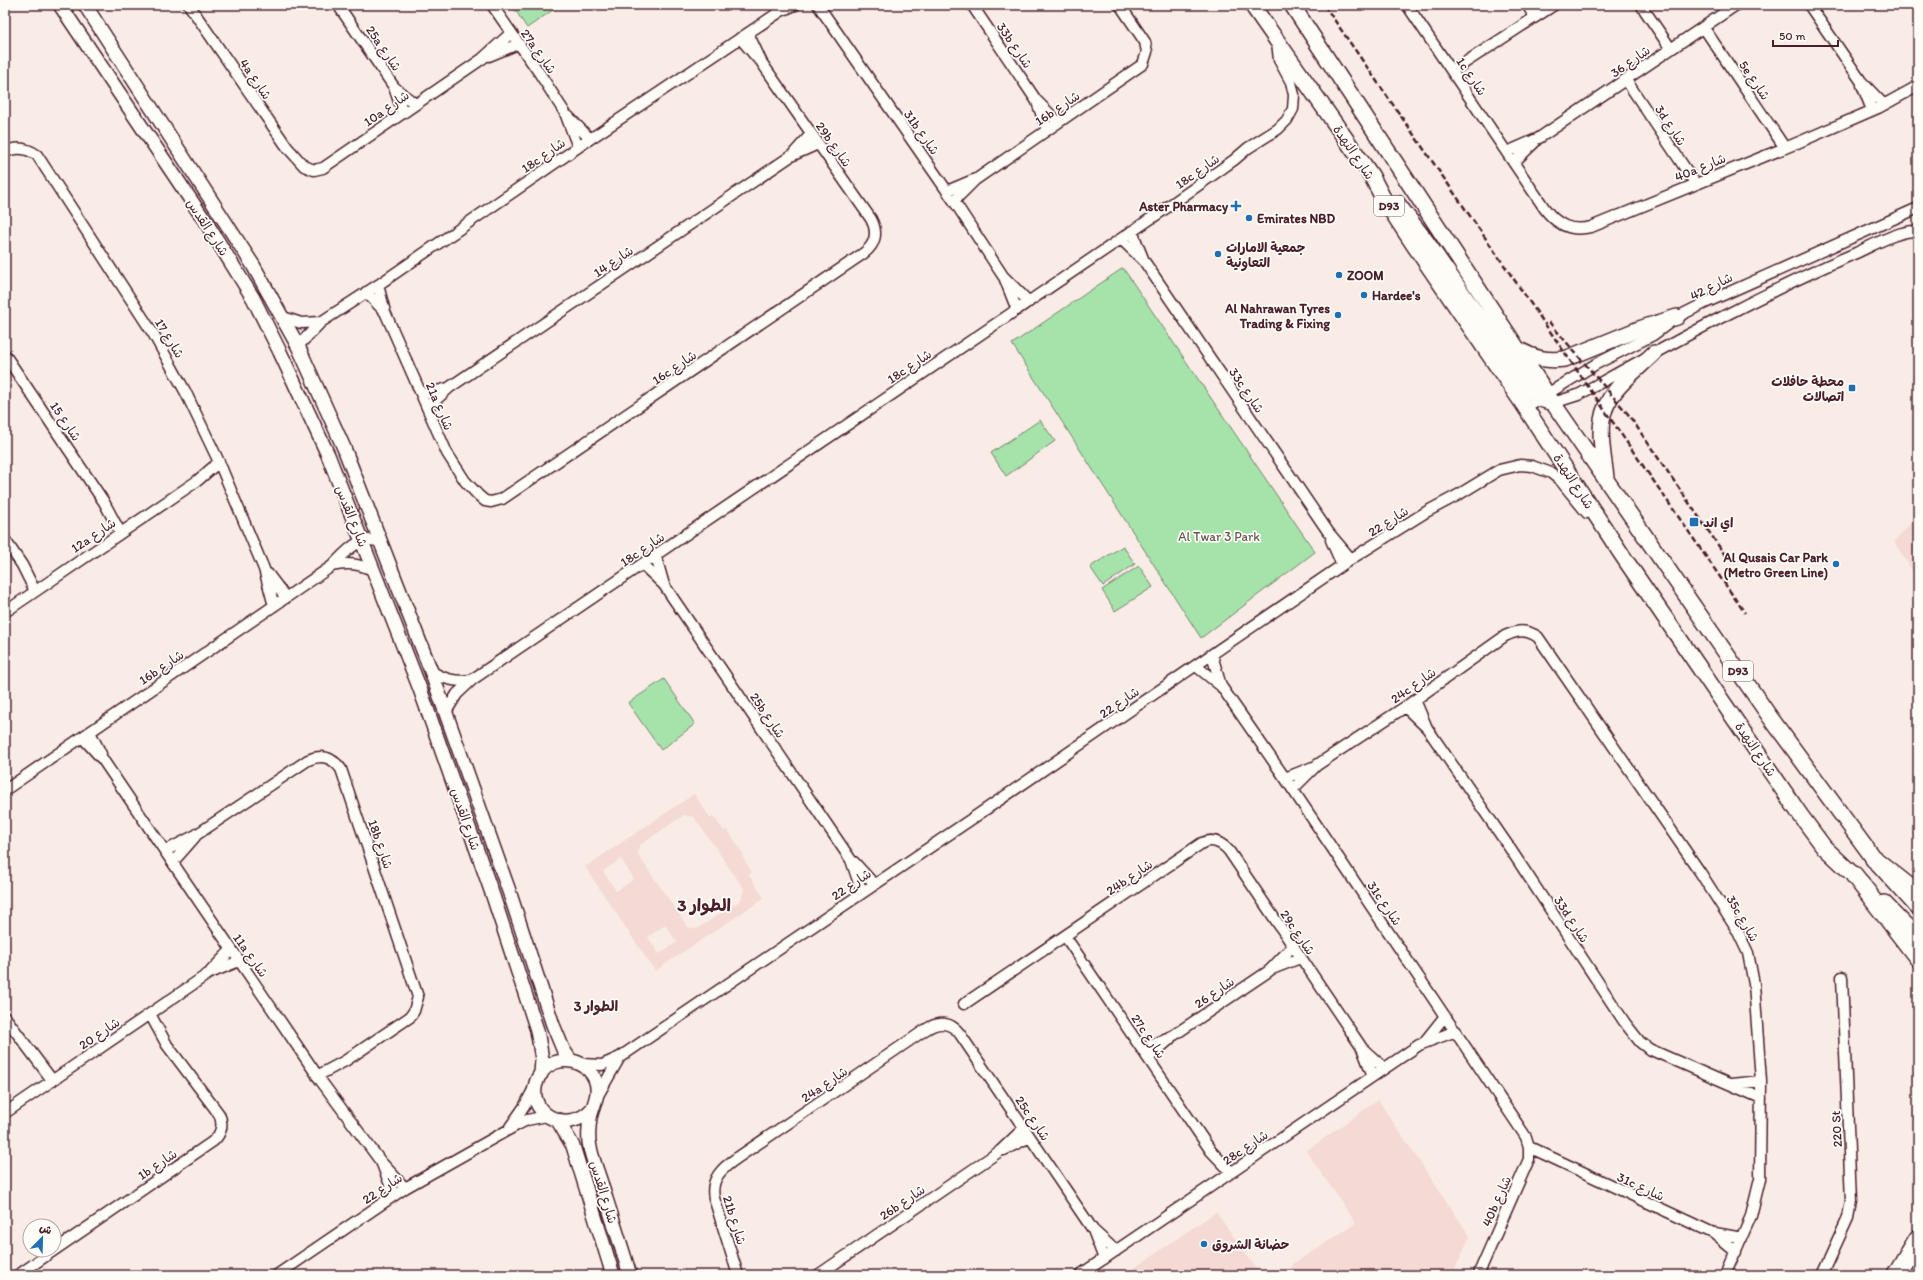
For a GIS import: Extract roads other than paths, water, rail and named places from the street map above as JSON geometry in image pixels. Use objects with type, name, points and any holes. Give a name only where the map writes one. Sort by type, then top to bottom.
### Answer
[{"type":"highway","points":[[1874,859],[1918,894]]},
{"type":"highway","points":[[1854,875],[1918,958]]},
{"type":"highway","points":[[1896,1275],[1918,1238]]},
{"type":"main road","points":[[53,5],[73,24]]},
{"type":"main road","name":"شارع القدس","points":[[60,5],[208,224],[253,298],[328,455],[431,719],[537,1030],[542,1059],[538,1078]]},
{"type":"main road","name":"شارع القدس","points":[[85,5],[253,265],[298,346],[344,448],[431,671],[509,891],[553,1025],[560,1043],[576,1062]]},
{"type":"main road","name":"شارع النهدة","points":[[1252,5],[1372,175],[1383,198],[1414,245],[1526,407],[1624,558],[1812,832],[1838,861],[1918,938]]},
{"type":"main road","name":"شارع النهدة","points":[[1292,5],[1517,348],[1547,398],[1607,481],[1770,717],[1874,859],[1918,908]]},
{"type":"main road","points":[[1372,175],[1415,226],[1524,382],[1534,394],[1547,398]]},
{"type":"main road","points":[[253,298],[264,305],[286,343],[292,346],[298,346]]},
{"type":"main road","points":[[1517,348],[1540,360],[1553,361],[1565,359],[1649,325],[1677,317]]},
{"type":"main road","points":[[1607,481],[1602,437],[1604,411],[1609,399],[1616,389],[1654,353]]},
{"type":"main road","points":[[576,1062],[589,1070],[595,1078],[597,1088],[595,1102],[587,1115],[578,1120],[568,1122],[553,1118],[541,1109],[537,1101],[535,1091],[538,1078],[554,1063],[576,1062]]},
{"type":"main road","name":"شارع القدس","points":[[595,1102],[589,1133],[590,1144],[630,1275]]},
{"type":"main road","name":"شارع القدس","points":[[553,1118],[569,1137],[575,1152],[613,1275]]},
{"type":"street","name":"4a شارع","points":[[189,5],[287,147],[304,166]]},
{"type":"street","name":"25a شارع","points":[[338,5],[394,87],[403,113]]},
{"type":"street","name":"27a شارع","points":[[492,5],[565,113],[590,139]]},
{"type":"street","name":"18c شارع","points":[[298,346],[321,322],[378,285],[783,8],[795,5]]},
{"type":"street","name":"31b شارع","points":[[818,5],[954,201],[1003,276],[1017,310]]},
{"type":"street","name":"33b شارع","points":[[972,5],[1036,100],[1058,122]]},
{"type":"street","name":"16b شارع","points":[[954,201],[975,180],[1144,64],[1148,52],[1143,38],[1120,5]]},
{"type":"street","name":"1c شارع","points":[[1407,5],[1514,162]]},
{"type":"street","points":[[1526,5],[1535,17]]},
{"type":"street","points":[[1452,71],[1554,5]]},
{"type":"street","points":[[1641,5],[1671,49]]},
{"type":"street","name":"شارع 36","points":[[1507,152],[1539,138],[1736,5]]},
{"type":"street","points":[[1809,5],[1861,81],[1884,105]]},
{"type":"street","name":"5e شارع","points":[[1704,28],[1785,148]]},
{"type":"street","name":"10a شارع","points":[[482,60],[511,33]]},
{"type":"street","name":"29b شارع","points":[[744,36],[871,219],[876,230],[873,243]]},
{"type":"street","name":"18c شارع","points":[[446,712],[457,694],[473,679],[1121,239],[1283,124],[1292,109],[1294,102],[1293,89],[1279,60],[1278,40]]},
{"type":"street","name":"10a شارع","points":[[304,166],[314,170],[323,168],[415,104],[482,60],[518,44]]},
{"type":"street","name":"3d شارع","points":[[1626,80],[1695,183]]},
{"type":"street","points":[[1861,81],[1872,110]]},
{"type":"street","name":"40a شارع","points":[[1514,162],[1550,216],[1564,227],[1573,229],[1591,227],[1695,183],[1785,148],[1884,105],[1918,86]]},
{"type":"street","name":"25a شارع","points":[[394,87],[415,104]]},
{"type":"street","name":"33b شارع","points":[[1036,100],[1047,130]]},
{"type":"street","name":"27a شارع","points":[[565,113],[578,147]]},
{"type":"street","name":"شارع 14","points":[[791,156],[811,134]]},
{"type":"street","name":"شارع 36","points":[[1514,162],[1539,138]]},
{"type":"street","name":"شارع 14","points":[[427,408],[450,387],[791,156],[818,144]]},
{"type":"street","name":"شارع 17","points":[[5,152],[15,148],[31,151],[37,155],[160,346],[185,391],[220,466],[264,569],[274,606]]},
{"type":"street","name":"16b شارع","points":[[947,191],[975,180]]},
{"type":"street","name":"شارع 42","points":[[1526,407],[1547,398],[1596,364],[1653,336],[1677,317],[1737,287],[1918,208]]},
{"type":"street","name":"33c شارع","points":[[1132,231],[1144,261]]},
{"type":"street","name":"شارع 42","points":[[1547,398],[1578,395],[1753,301],[1841,259],[1901,233],[1918,231]]},
{"type":"street","name":"33c شارع","points":[[1121,239],[1144,261],[1329,533],[1347,562]]},
{"type":"street","name":"16c شارع","points":[[485,501],[494,502],[502,499],[864,253],[873,243]]},
{"type":"street","name":"31b شارع","points":[[1003,276],[1029,302]]},
{"type":"street","name":"21a شارع","points":[[378,285],[385,312],[440,439],[453,463],[471,489],[485,501]]},
{"type":"street","name":"21a شارع","points":[[366,292],[385,312]]},
{"type":"street","points":[[283,317],[301,323],[321,322]]},
{"type":"street","name":"شارع 15","points":[[5,355],[124,530]]},
{"type":"street","name":"شارع 14","points":[[422,395],[450,387]]},
{"type":"street","name":"شارع 22","points":[[576,1062],[602,1064],[620,1057],[1212,656],[1347,562],[1426,512],[1458,495],[1499,470],[1520,465],[1532,466],[1551,473],[1560,480],[1624,558]]},
{"type":"street","name":"12a شارع","points":[[5,612],[220,466]]},
{"type":"street","points":[[362,540],[370,539],[382,543]]},
{"type":"street","points":[[5,540],[39,589]]},
{"type":"street","name":"16b شارع","points":[[6,787],[286,598],[332,566],[362,540]]},
{"type":"street","name":"25b شارع","points":[[656,556],[664,585]]},
{"type":"street","name":"16b شارع","points":[[332,566],[351,564],[359,565],[374,571]]},
{"type":"street","name":"25b شارع","points":[[643,565],[664,585],[851,860],[874,884]]},
{"type":"street","name":"شارع 17","points":[[264,569],[286,598]]},
{"type":"street","name":"24c شارع","points":[[1285,778],[1317,765],[1405,707],[1505,636],[1524,630]]},
{"type":"street","name":"35c شارع","points":[[1524,630],[1532,632],[1543,642],[1696,866],[1741,938],[1748,953],[1754,984],[1761,1098],[1759,1186],[1755,1204],[1742,1238],[1725,1275]]},
{"type":"street","name":"31c شارع","points":[[1212,656],[1221,686]]},
{"type":"street","name":"31c شارع","points":[[1196,666],[1221,686],[1293,789],[1526,1136]]},
{"type":"street","name":"18c شارع","points":[[431,671],[451,681],[473,679]]},
{"type":"street","name":"33d شارع","points":[[1415,700],[1427,728],[1509,847],[1625,1023],[1640,1042],[1659,1054],[1761,1098]]},
{"type":"street","name":"33d شارع","points":[[1405,707],[1427,728]]},
{"type":"street","name":"11a شارع","points":[[86,734],[319,1079],[381,1162],[405,1188]]},
{"type":"street","name":"18b شارع","points":[[165,851],[196,836],[308,760],[315,757],[330,758],[341,769],[418,997],[414,1011],[410,1017],[319,1079]]},
{"type":"street","name":"24c شارع","points":[[1293,789],[1317,765]]},
{"type":"street","name":"18b شارع","points":[[173,862],[196,836]]},
{"type":"street","name":"24b شارع","points":[[964,1004],[1207,841]]},
{"type":"street","name":"29c شارع","points":[[1207,841],[1214,841],[1226,848],[1362,1048],[1373,1076]]},
{"type":"street","name":"25b شارع","points":[[851,860],[862,892]]},
{"type":"street","name":"27c شارع","points":[[1066,936],[1227,1174]]},
{"type":"street","name":"شارع 26","points":[[1269,971],[1292,947]]},
{"type":"street","name":"شارع 20","points":[[208,974],[231,950]]},
{"type":"street","name":"شارع 26","points":[[1145,1054],[1269,971],[1300,958]]},
{"type":"street","name":"شارع 20","points":[[5,1113],[208,974],[238,961]]},
{"type":"street","name":"220 St","points":[[1822,1275],[1848,1218],[1851,1201],[1842,977]]},
{"type":"street","name":"1b شارع","points":[[18,1275],[212,1142],[219,1135],[222,1124],[219,1114],[167,1045],[156,1035],[147,1016]]},
{"type":"street","name":"28c شارع","points":[[1080,1275],[1424,1041],[1445,1016]]},
{"type":"street","points":[[5,1017],[49,1082]]},
{"type":"street","name":"25c شارع","points":[[947,1023],[957,1030],[1093,1230],[1104,1259]]},
{"type":"street","name":"24a شارع","points":[[718,1174],[737,1158],[930,1026],[947,1023]]},
{"type":"street","name":"28c شارع","points":[[1424,1041],[1456,1031]]},
{"type":"street","name":"29c شارع","points":[[1362,1048],[1384,1068]]},
{"type":"street","name":"شارع 22","points":[[595,1102],[620,1057]]},
{"type":"street","name":"شارع 22","points":[[507,1130],[524,1107],[538,1078]]},
{"type":"street","name":"33d شارع","points":[[1731,1084],[1760,1081]]},
{"type":"street","name":"شارع 22","points":[[277,1275],[405,1188],[527,1120],[553,1118]]},
{"type":"street","name":"26b شارع","points":[[1000,1151],[1024,1128]]},
{"type":"street","name":"40b شارع","points":[[1478,1275],[1529,1159],[1529,1147],[1526,1136]]},
{"type":"street","name":"26b شارع","points":[[818,1275],[1000,1151],[1030,1137]]},
{"type":"street","name":"31c شارع","points":[[1529,1147],[1558,1162],[1713,1233],[1742,1238]]},
{"type":"street","name":"31c شارع","points":[[1529,1159],[1558,1162]]},
{"type":"street","name":"11a شارع","points":[[381,1162],[386,1179],[394,1195]]},
{"type":"street","name":"21b شارع","points":[[718,1174],[713,1185],[714,1198],[738,1275]]},
{"type":"street","name":"25c شارع","points":[[1093,1230],[1116,1251]]},
{"type":"street","name":"31c شارع","points":[[1713,1233],[1736,1252]]},
{"type":"railway","points":[[1324,5],[1745,613]]},
{"type":"railway","points":[[1549,322],[1628,414],[1727,558]]},
{"type":"place","name":"Aster Pharmacy","points":[[1236,206]]},
{"type":"place","name":"Emirates NBD","points":[[1249,218]]},
{"type":"place","name":"جمعية الامارات التعاونية","points":[[1218,254]]},
{"type":"place","name":"ZOOM","points":[[1339,275]]},
{"type":"place","name":"Hardee's","points":[[1364,295]]},
{"type":"place","name":"Al Nahrawan Tyres Trading & Fixing","points":[[1338,315]]},
{"type":"place","name":"محطة حافلات اتصالات","points":[[1852,388]]},
{"type":"place","name":"اي اند","points":[[1694,522]]},
{"type":"place","name":"Al Qusais Car Park (Metro Green Line)","points":[[1836,564]]},
{"type":"place","name":"حضانة الشروق","points":[[1204,1244]]},
{"type":"district","name":"الطوار 3","points":[[704,905]]},
{"type":"district","name":"الطوار 3","points":[[596,1006]]},
{"type":"park label","name":"Al Twar 3 Park","points":[[1219,536]]}]
